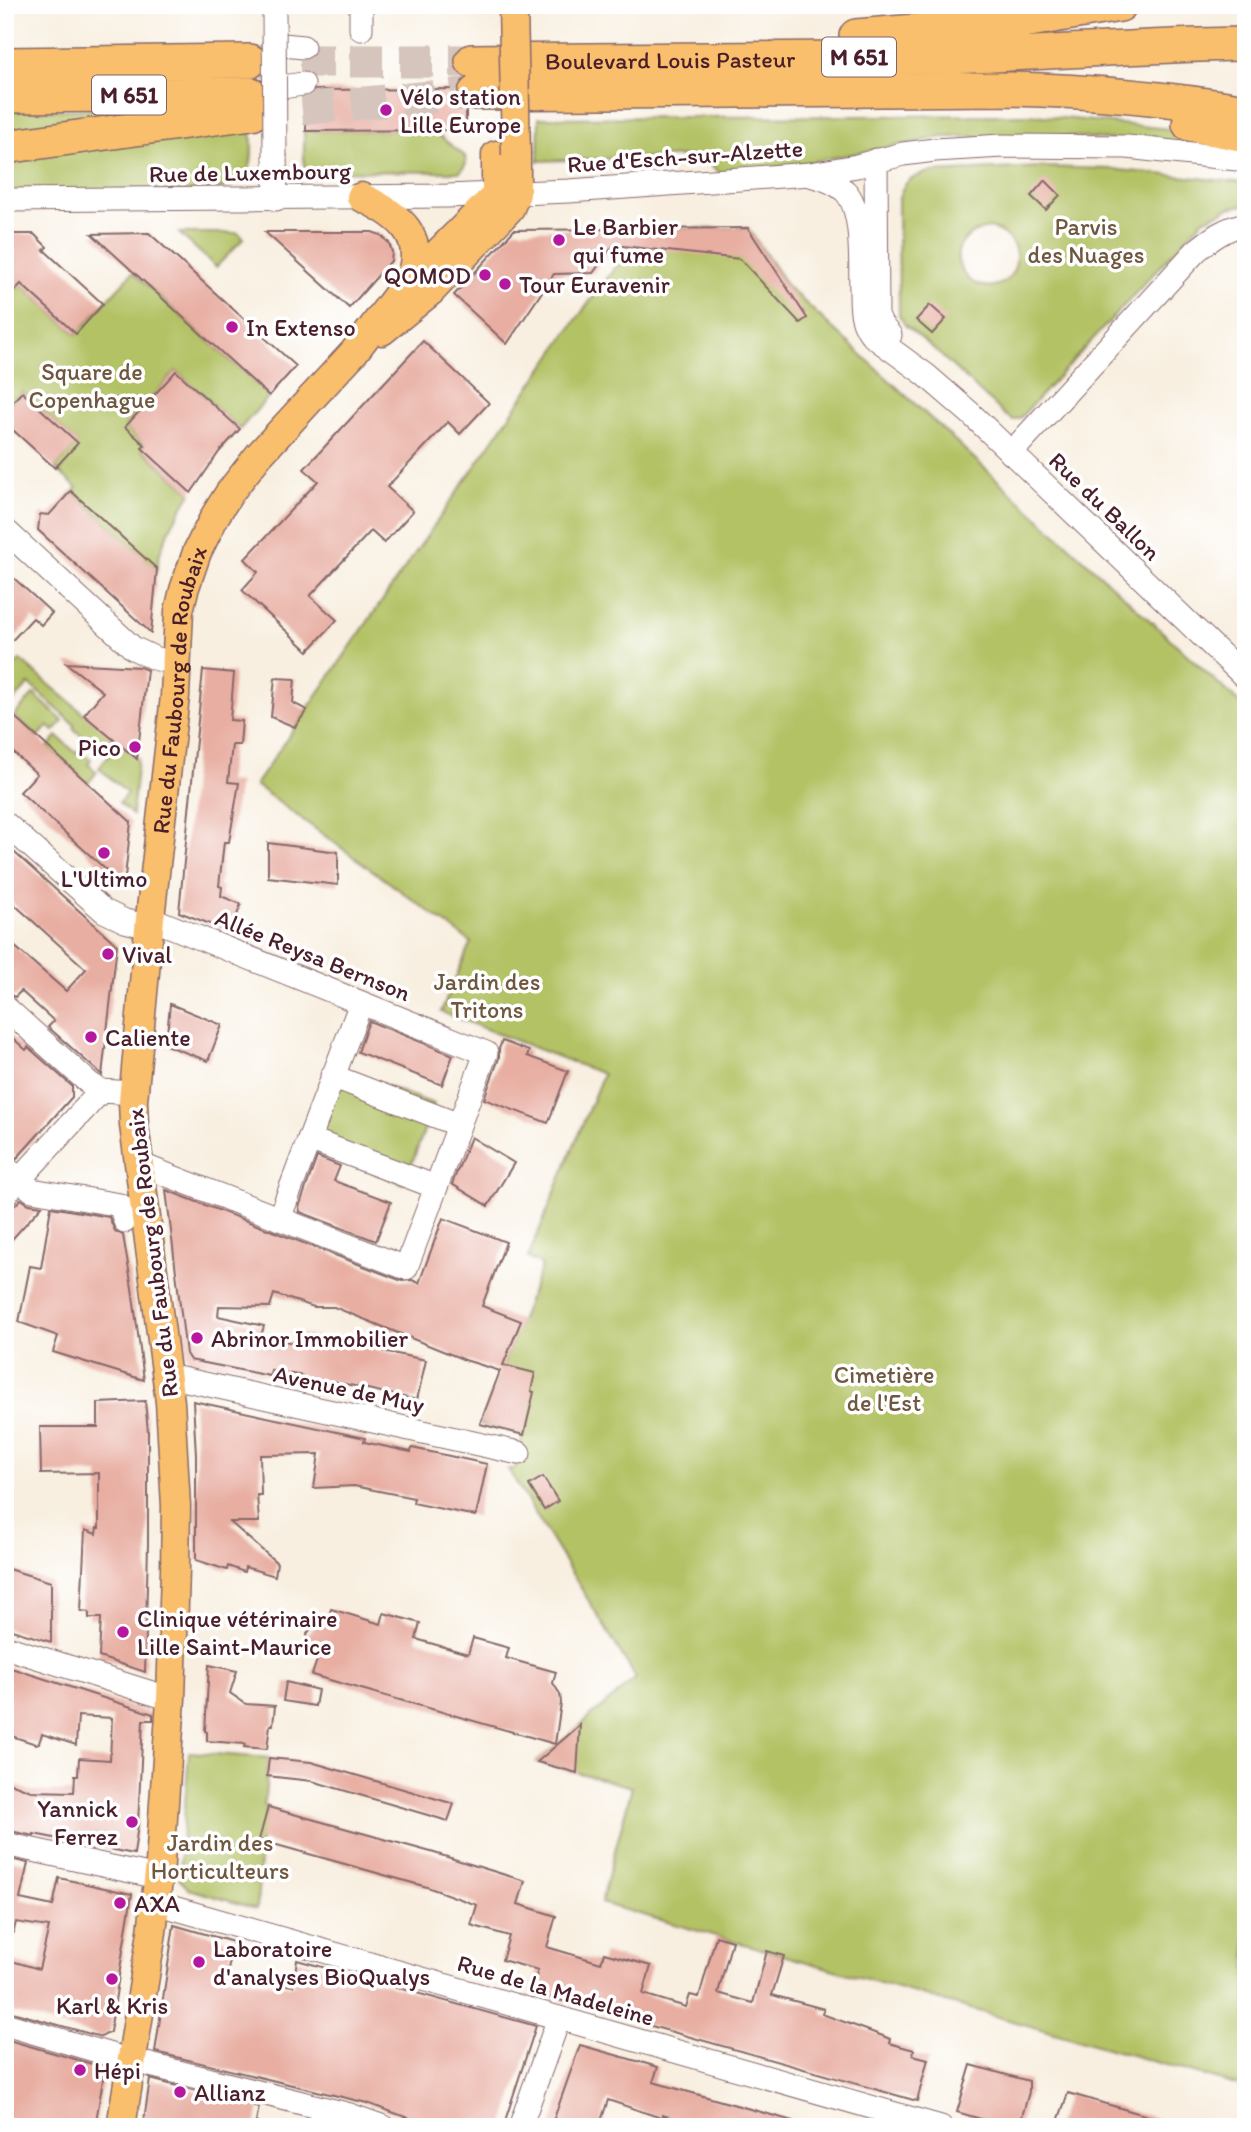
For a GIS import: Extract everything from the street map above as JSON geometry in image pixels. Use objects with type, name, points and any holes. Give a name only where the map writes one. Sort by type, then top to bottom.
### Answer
[{"type":"highway","points":[[556,59],[724,43],[965,29],[1121,5]]},
{"type":"highway","name":"Boulevard Louis Pasteur","points":[[1246,44],[1173,45],[951,57],[556,59],[473,77],[849,90],[1079,91],[1175,100],[1246,111]]},
{"type":"highway","name":"M 651","points":[[5,64],[262,52]]},
{"type":"highway","points":[[849,90],[952,105],[1058,109],[1164,120],[1246,135]]},
{"type":"highway","name":"M 651","points":[[5,96],[260,98]]},
{"type":"highway","points":[[11,145],[260,98]]},
{"type":"main road","points":[[495,5],[506,155]]},
{"type":"main road","points":[[506,194],[513,5]]},
{"type":"main road","name":"Rue du Faubourg de Roubaix","points":[[121,2127],[157,1890],[171,1699],[176,1506],[168,1376],[134,1125],[133,1093],[177,664],[179,611],[197,552],[215,516],[258,455],[354,352],[408,283],[506,194],[510,208],[430,292],[354,352]]},
{"type":"main road","points":[[361,197],[392,214],[408,230],[414,242],[415,259],[408,283]]},
{"type":"street","points":[[274,7],[262,52],[260,98],[275,157],[276,199]]},
{"type":"street","points":[[262,52],[303,47]]},
{"type":"street","points":[[260,98],[303,84]]},
{"type":"street","points":[[876,160],[935,150],[1079,145],[1152,149],[1246,160]]},
{"type":"street","name":"Rue d'Esch-sur-Alzette","points":[[506,194],[810,174],[876,160]]},
{"type":"street","name":"Rue du Ballon","points":[[876,160],[877,316],[882,326],[926,375],[1246,678]]},
{"type":"street","name":"Rue du Ballon","points":[[810,174],[838,186],[852,202],[859,236],[861,308],[867,330],[926,375]]},
{"type":"street","name":"Rue de Luxembourg","points":[[5,200],[276,199],[506,194]]},
{"type":"street","points":[[1010,453],[1196,251],[1228,229],[1246,224]]},
{"type":"street","points":[[5,530],[133,648],[142,654],[177,664]]},
{"type":"street","name":"Allée Reysa Bernson","points":[[5,823],[104,911],[125,922],[149,923],[485,1053],[406,1268],[139,1164]]},
{"type":"street","points":[[279,1219],[361,1003]]},
{"type":"street","points":[[5,1007],[89,1083],[101,1091],[133,1093]]},
{"type":"street","points":[[332,1076],[459,1125]]},
{"type":"street","points":[[101,1091],[10,1180],[32,1190],[120,1205],[125,1221]]},
{"type":"street","points":[[309,1139],[436,1187]]},
{"type":"street","name":"Avenue de Muy","points":[[168,1376],[519,1453]]},
{"type":"street","points":[[5,1647],[171,1699]]},
{"type":"street","name":"Rue de la Madeleine","points":[[5,1844],[559,2018],[941,2127]]},
{"type":"street","points":[[520,2127],[559,2018]]},
{"type":"street","points":[[5,2024],[132,2060],[350,2115],[384,2127]]},
{"type":"green space","points":[[230,107],[5,131],[5,111]]},
{"type":"green space","points":[[1034,115],[1179,130],[1246,151],[1066,136],[943,137],[799,164],[720,173],[700,156],[538,161],[539,118]]},
{"type":"green space","points":[[251,122],[252,157],[248,173],[236,184],[203,191],[5,192],[5,158]]},
{"type":"green space","points":[[432,130],[465,156],[466,164],[460,172],[304,171],[304,131]]},
{"type":"green space","name":"Parvis des Nuages","points":[[1043,167],[1110,169],[1246,183],[1246,205],[1232,207],[1203,220],[1020,418],[1013,420],[905,325],[899,315],[898,203],[908,182],[929,172]],"holes":[[[990,228],[1004,235],[1012,244],[1016,255],[1011,275],[1003,283],[992,286],[979,285],[965,276],[958,259],[958,252],[964,240],[976,232]]]},
{"type":"green space","name":"Cimetière de l'Est","points":[[748,228],[788,287],[1246,709],[1246,2088],[601,1903],[632,1787],[537,1762],[636,1678],[508,1469],[515,1469],[523,1435],[480,1424],[542,1265],[528,1258],[603,1074],[441,1012],[471,942],[255,785],[576,320],[644,229]]},
{"type":"green space","points":[[179,233],[238,233],[244,238],[216,267]]},
{"type":"green space","name":"Square de Copenhague","points":[[133,272],[269,396],[240,429],[176,371],[125,427],[145,445],[142,449],[191,493],[165,540],[157,570],[73,493],[77,488],[55,468],[77,443],[22,392],[5,410],[5,301],[21,284],[76,334]]},
{"type":"green space","points":[[20,660],[138,759],[132,815],[119,803],[127,793],[99,768],[109,755],[88,737],[85,739],[73,728],[75,725],[29,684],[5,710],[5,698],[12,690],[5,684],[5,663],[12,668]]},
{"type":"green space","points":[[34,694],[63,721],[54,731],[48,726],[38,737],[14,716]]},
{"type":"green space","points":[[57,736],[76,753],[79,750],[91,760],[88,764],[97,772],[88,783],[48,747]]},
{"type":"green space","points":[[339,1069],[434,1104],[404,1184],[309,1148]]},
{"type":"green space","name":"Jardin des Horticulteurs","points":[[189,1752],[269,1758],[264,1806],[268,1807],[261,1840],[257,1909],[189,1889],[179,1879]]},
{"type":"building","name":"Vélo station Lille Europe","points":[[457,89],[458,102],[466,110],[466,130],[306,131],[306,97],[315,90]]},
{"type":"building","points":[[1045,180],[1060,195],[1046,210],[1031,196]]},
{"type":"building","name":"Tour Euravenir","points":[[748,228],[807,318],[800,323],[740,259],[614,245],[593,273],[554,274],[507,344],[454,295],[514,230]]},
{"type":"building","points":[[265,232],[372,232],[381,235],[389,243],[391,261],[349,308]]},
{"type":"building","points":[[149,233],[296,366],[269,396],[92,234]]},
{"type":"building","points":[[5,234],[34,234],[47,247],[44,250],[103,304],[76,334],[21,284],[5,301]]},
{"type":"building","points":[[930,305],[946,319],[932,334],[916,320]]},
{"type":"building","points":[[423,341],[489,403],[460,434],[448,422],[387,487],[413,511],[384,543],[371,531],[310,596],[337,620],[308,651],[242,590],[258,572],[245,559],[318,481],[304,469]]},
{"type":"building","points":[[176,371],[240,429],[219,452],[191,493],[142,448],[145,445],[125,427]]},
{"type":"building","points":[[22,392],[78,443],[55,468],[14,431],[5,441],[5,410]]},
{"type":"building","points":[[71,491],[157,569],[151,633],[38,530],[40,514],[49,515]]},
{"type":"building","points":[[5,570],[52,613],[41,625],[33,618],[5,648]]},
{"type":"building","points":[[66,663],[140,667],[147,670],[137,759],[84,715],[103,692]]},
{"type":"building","points":[[203,670],[234,673],[230,720],[242,721],[240,745],[232,745],[228,782],[239,783],[229,842],[224,842],[219,886],[222,887],[221,896],[241,904],[231,932],[179,912]]},
{"type":"building","points":[[275,678],[295,679],[293,703],[307,710],[295,727],[271,717]]},
{"type":"building","points":[[5,708],[131,822],[124,886],[20,792],[37,774],[5,745]]},
{"type":"building","points":[[268,843],[338,852],[338,885],[268,877]]},
{"type":"building","points":[[5,844],[117,945],[102,1075],[48,1027],[54,1021],[21,991],[15,997],[5,993],[5,938],[66,991],[86,969],[5,896]]},
{"type":"building","points":[[170,1004],[222,1025],[208,1061],[166,1045]]},
{"type":"building","points":[[369,1021],[453,1055],[442,1085],[358,1052]]},
{"type":"building","points":[[5,1031],[26,1050],[28,1047],[72,1086],[72,1097],[17,1158],[5,1148]]},
{"type":"building","points":[[502,1041],[529,1051],[527,1056],[568,1071],[548,1123],[484,1099],[499,1058]]},
{"type":"building","points":[[471,1137],[514,1163],[488,1206],[452,1184]]},
{"type":"building","points":[[317,1157],[340,1166],[334,1181],[391,1202],[376,1241],[300,1212],[299,1207]]},
{"type":"building","points":[[166,1190],[402,1281],[412,1280],[419,1283],[443,1218],[506,1242],[482,1306],[521,1321],[503,1365],[535,1373],[531,1391],[534,1392],[524,1435],[480,1424],[500,1371],[465,1360],[334,1307],[314,1307],[274,1294],[270,1307],[219,1306],[218,1316],[264,1326],[261,1336],[299,1344],[301,1334],[426,1360],[417,1400],[271,1370],[270,1376],[190,1360],[186,1354]]},
{"type":"building","points":[[21,1199],[29,1204],[42,1206],[5,1247],[5,1215]]},
{"type":"building","points":[[51,1207],[109,1217],[115,1231],[123,1235],[144,1380],[53,1352],[58,1336],[19,1322],[30,1266],[41,1268]]},
{"type":"building","points":[[145,1401],[148,1432],[148,1543],[145,1672],[99,1657],[101,1618],[89,1618],[89,1612],[81,1611],[85,1530],[96,1534],[99,1528],[99,1473],[41,1474],[40,1427],[98,1427],[98,1403]]},
{"type":"building","points":[[193,1401],[365,1438],[364,1442],[411,1452],[412,1448],[487,1464],[476,1516],[413,1503],[414,1498],[354,1486],[314,1488],[319,1454],[260,1455],[261,1495],[257,1495],[259,1522],[230,1522],[277,1563],[275,1576],[245,1567],[244,1572],[228,1566],[227,1570],[196,1560]]},
{"type":"building","points":[[543,1477],[558,1501],[544,1510],[529,1485]]},
{"type":"building","points":[[5,1568],[51,1582],[51,1642],[5,1628]]},
{"type":"building","points":[[331,1609],[381,1624],[384,1613],[420,1623],[416,1639],[468,1654],[473,1638],[509,1648],[506,1658],[556,1672],[553,1683],[560,1694],[561,1703],[555,1744],[312,1675],[318,1657],[308,1647],[307,1634],[315,1624],[328,1619]]},
{"type":"building","points":[[209,1665],[237,1671],[230,1693],[246,1704],[275,1706],[267,1749],[207,1741],[205,1731]]},
{"type":"building","points":[[5,1666],[153,1714],[153,1720],[143,1720],[134,1854],[5,1830],[5,1781],[31,1791],[74,1792],[79,1758],[110,1760],[112,1718],[78,1716],[76,1745],[42,1734],[36,1744],[5,1734]]},
{"type":"building","points":[[286,1682],[318,1690],[315,1706],[283,1701]]},
{"type":"building","points":[[580,1725],[577,1773],[537,1762]]},
{"type":"building","points":[[269,1758],[311,1762],[454,1804],[448,1821],[312,1781],[267,1776]]},
{"type":"building","points":[[268,1807],[525,1881],[518,1904],[556,1916],[547,1947],[601,1963],[604,1953],[651,1966],[643,1994],[686,2007],[690,1995],[699,1997],[716,1936],[732,1941],[718,1993],[753,2003],[767,1951],[784,1956],[772,1995],[824,2009],[822,2014],[883,2036],[890,2039],[889,2043],[914,2050],[913,2055],[928,2059],[917,2101],[531,1992],[538,1970],[502,1960],[509,1936],[471,1925],[477,1905],[427,1887],[259,1840]]},
{"type":"building","points":[[5,1858],[28,1863],[20,1899],[53,1906],[59,1878],[132,1894],[110,2032],[101,2037],[5,2010],[5,1959],[39,1969],[49,1927],[16,1922],[13,1934],[5,1933]]},
{"type":"building","points":[[174,1925],[233,1942],[227,1977],[293,1986],[297,1960],[536,2026],[503,2127],[433,2127],[367,2103],[155,2052]]},
{"type":"building","points":[[5,2039],[99,2066],[104,2074],[95,2127],[32,2127],[5,2117]]},
{"type":"building","points":[[580,2045],[658,2067],[653,2082],[793,2121],[793,2127],[692,2127],[693,2123],[662,2115],[661,2118],[608,2100],[599,2127],[551,2127]]},
{"type":"building","points":[[971,2065],[1029,2081],[1029,2092],[1019,2127],[1008,2127],[957,2112]]},
{"type":"building","points":[[150,2079],[259,2107],[255,2127],[143,2127]]},
{"type":"building","points":[[1068,2093],[1169,2122],[1168,2127],[1056,2127]]},
{"type":"tunnel","points":[[250,61],[472,61]]},
{"type":"tunnel","points":[[252,113],[475,93]]},
{"type":"place","name":"Vélo station Lille Europe","points":[[386,110]]},
{"type":"place","name":"Le Barbier qui fume","points":[[559,240]]},
{"type":"place","name":"QOMOD","points":[[485,275]]},
{"type":"place","name":"Tour Euravenir","points":[[505,284]]},
{"type":"place","name":"In Extenso","points":[[232,327]]},
{"type":"place","name":"Pico","points":[[135,747]]},
{"type":"place","name":"L'Ultimo","points":[[104,853]]},
{"type":"place","name":"Vival","points":[[108,954]]},
{"type":"place","name":"Caliente","points":[[91,1037]]},
{"type":"place","name":"Abrinor Immobilier","points":[[197,1338]]},
{"type":"place","name":"Clinique vétérinaire Lille Saint-Maurice","points":[[123,1632]]},
{"type":"place","name":"Yannick Ferrez","points":[[132,1822]]},
{"type":"place","name":"AXA","points":[[120,1903]]},
{"type":"place","name":"Laboratoire d'analyses BioQualys","points":[[199,1962]]},
{"type":"place","name":"Karl & Kris","points":[[112,1979]]},
{"type":"place","name":"Hépi","points":[[80,2070]]},
{"type":"place","name":"Allianz","points":[[180,2092]]},
{"type":"park label","name":"Jardin des Tritons","points":[[487,995]]}]
